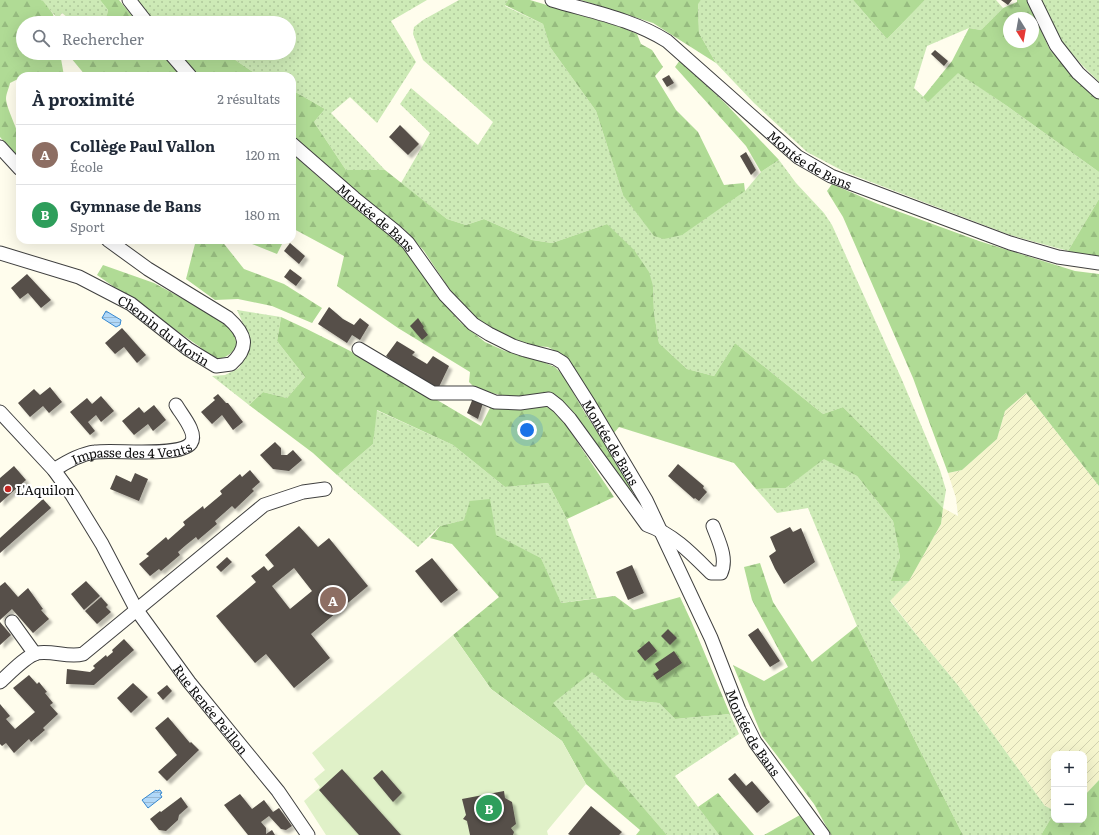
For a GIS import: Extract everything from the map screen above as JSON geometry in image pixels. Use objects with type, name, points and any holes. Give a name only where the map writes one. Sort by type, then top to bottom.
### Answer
[{"type":"street","points":[[129,0],[142,16]]},
{"type":"street","name":"Montée de Bans","points":[[552,0],[627,21],[661,37],[684,55],[798,157],[831,176],[1010,243],[1058,257],[1099,263]]},
{"type":"street","points":[[1034,0],[1056,45],[1078,73],[1099,92]]},
{"type":"street","points":[[176,60],[187,72]]},
{"type":"street","points":[[0,147],[16,165]]},
{"type":"street","name":"Montée de Bans","points":[[296,147],[354,198],[395,230],[412,249],[445,295],[473,324],[513,346],[555,358],[563,363],[623,459],[646,500],[658,529],[710,638],[739,710],[756,742],[824,835]]},
{"type":"street","name":"Chemin du Morin","points":[[0,253],[79,277],[132,304],[188,349],[216,366],[232,364],[239,357],[244,347],[242,335],[237,325],[148,269],[114,244]]},
{"type":"street","points":[[359,349],[433,393],[473,393],[495,402],[520,403],[549,399],[570,419],[646,525],[658,529],[685,548],[711,573],[721,573],[724,560],[713,526]]},
{"type":"street","name":"Impasse des 4 Vents","points":[[54,470],[71,459],[95,452],[168,452],[183,449],[191,444],[192,433],[176,405]]},
{"type":"street","name":"Rue Renée Peillon","points":[[0,412],[54,470],[72,495],[121,578],[136,609],[189,682],[278,791],[308,835]]},
{"type":"street","points":[[0,682],[29,657],[35,654],[42,653],[77,656],[83,654],[264,505],[302,492],[325,489]]},
{"type":"street","points":[[12,622],[35,654]]},
{"type":"green space","points":[[0,0],[41,0],[53,16],[16,16],[16,60],[61,60],[63,72],[16,72],[16,80],[10,83],[6,99],[16,128],[16,156],[0,137]]},
{"type":"green space","points":[[41,0],[100,0],[108,10],[107,16],[66,16],[62,13],[60,16],[55,16]]},
{"type":"green space","points":[[100,0],[119,0],[132,16],[107,16],[108,10]]},
{"type":"green space","points":[[137,0],[427,0],[391,21],[416,62],[377,123],[350,97],[331,113],[385,170],[346,170],[314,122],[325,109],[296,92],[296,72],[253,72],[235,60],[296,60],[296,16],[149,16]]},
{"type":"green space","points":[[459,0],[508,0],[505,6],[543,24],[550,47],[596,111],[623,195],[745,191],[761,172],[779,160],[796,183],[824,213],[832,225],[902,380],[940,470],[946,490],[943,508],[843,407],[823,414],[735,343],[714,376],[687,369],[659,343],[654,313],[653,286],[607,224],[552,243],[532,240],[484,219],[466,225],[447,219],[401,183],[430,133],[400,104],[411,88],[478,145],[493,122],[423,60],[413,34],[414,27],[423,20]]},
{"type":"green space","points":[[508,0],[530,0],[621,27],[637,34],[641,44],[652,50],[663,67],[655,76],[676,110],[698,132],[724,185],[744,183],[745,191],[682,235],[664,239],[654,236],[623,195],[596,111],[550,47],[543,24],[505,5]]},
{"type":"green space","points":[[581,0],[701,0],[698,4],[699,33],[716,63],[653,23]]},
{"type":"green space","points":[[701,0],[853,0],[887,39],[925,0],[996,0],[1003,8],[981,30],[969,28],[927,46],[914,88],[928,101],[958,72],[1099,172],[1099,199],[1068,251],[1010,235],[845,172],[807,152],[754,103],[716,63],[699,33],[698,3]]},
{"type":"green space","points":[[853,0],[925,0],[887,39]]},
{"type":"green space","points":[[1017,0],[1027,0],[1033,12],[1003,12],[1003,48],[1039,48],[1039,26],[1050,50],[1099,97],[1099,172],[958,73],[928,102],[923,97],[952,61],[969,28],[981,30],[1003,8],[1017,2]]},
{"type":"green space","points":[[1041,0],[1099,0],[1099,82],[1061,41]]},
{"type":"green space","points":[[73,60],[168,60],[178,72],[83,72]]},
{"type":"green space","points":[[181,60],[235,60],[253,72],[191,72]]},
{"type":"green space","points":[[680,60],[726,104],[779,160],[761,172],[746,146],[675,67]]},
{"type":"green space","points":[[296,92],[325,109],[314,122],[346,170],[385,170],[447,219],[466,225],[484,219],[532,240],[552,243],[607,224],[634,250],[649,272],[653,286],[654,313],[659,343],[687,369],[714,376],[735,343],[823,414],[843,407],[943,508],[941,524],[909,581],[891,581],[900,557],[893,521],[857,476],[824,459],[786,488],[756,489],[734,463],[619,427],[614,433],[572,365],[563,355],[548,347],[523,345],[497,333],[476,318],[456,299],[424,251],[405,230],[340,179],[296,138]]},
{"type":"green space","points":[[296,157],[324,182],[391,236],[411,256],[460,322],[485,342],[505,351],[529,356],[555,367],[563,375],[585,413],[634,489],[630,493],[563,403],[529,398],[508,397],[476,389],[469,382],[470,372],[398,328],[337,286],[344,256],[296,230]]},
{"type":"green space","points":[[832,184],[878,204],[979,241],[1075,271],[1099,274],[1099,486],[1026,393],[1005,411],[997,439],[962,470],[948,473],[913,378],[843,217],[827,191]]},
{"type":"green space","points":[[1099,199],[1099,258],[1068,251]]},
{"type":"green space","points":[[195,244],[224,244],[244,269],[284,284],[322,308],[312,323],[272,306],[238,299],[215,300],[186,279]]},
{"type":"green space","points":[[252,244],[282,244],[277,254]]},
{"type":"green space","points":[[103,265],[154,283],[200,308],[234,332],[237,346],[225,357],[217,359],[209,356],[200,347],[97,275]]},
{"type":"green space","points":[[237,310],[281,317],[277,341],[305,377],[287,398],[263,392],[249,405],[212,376],[225,375],[239,368],[249,351],[249,337]]},
{"type":"green space","points":[[281,317],[357,355],[481,426],[491,406],[541,405],[552,409],[562,419],[614,497],[567,519],[548,483],[505,487],[453,445],[377,410],[373,444],[337,475],[313,453],[249,405],[263,392],[287,398],[305,377],[277,341]]},
{"type":"green space","points":[[1026,393],[1099,486],[1099,780],[1087,793],[1087,751],[1051,751],[1051,809],[1045,806],[957,684],[890,600],[909,581],[941,524],[943,508],[958,516],[956,498],[948,473],[962,470],[997,439],[1005,411]]},
{"type":"green space","points":[[376,410],[453,445],[505,487],[548,483],[567,519],[597,598],[560,603],[541,558],[464,520],[440,526],[418,547],[337,475],[373,444]]},
{"type":"green space","points":[[824,458],[857,476],[893,521],[900,557],[892,581],[909,581],[890,601],[957,684],[1045,806],[1051,809],[1051,818],[1041,835],[963,835],[857,626],[808,508],[777,513],[756,489],[786,488]]},
{"type":"green space","points":[[490,499],[496,535],[541,558],[561,603],[615,596],[634,610],[680,597],[730,714],[675,719],[659,703],[625,700],[592,672],[553,703],[667,835],[636,835],[640,830],[586,784],[562,741],[491,689],[453,635],[499,597],[452,544],[430,538],[440,526],[464,520],[470,501]]},
{"type":"green space","points":[[760,563],[773,602],[812,662],[857,626],[963,835],[831,835],[814,804],[762,736],[733,665],[764,681],[788,667],[752,600],[744,567]]},
{"type":"green space","points":[[453,635],[491,689],[562,741],[586,784],[547,831],[548,835],[326,835],[304,801],[320,787],[314,779],[325,770],[312,753]]},
{"type":"green space","points":[[592,671],[625,700],[659,703],[675,719],[730,714],[739,734],[675,776],[719,835],[667,835],[552,703]]},
{"type":"green space","points":[[1099,780],[1099,835],[1041,835],[1051,818],[1051,823],[1087,823],[1087,793]]},
{"type":"green space","points":[[718,793],[754,835],[719,835],[698,807]]},
{"type":"green space","points":[[800,815],[815,835],[764,835]]},
{"type":"water","points":[[106,311],[121,320],[120,325],[116,327],[102,318]]},
{"type":"water","points":[[156,790],[160,790],[162,797],[148,808],[142,800]]},
{"type":"building","points":[[1001,0],[1012,0],[1008,5]]},
{"type":"building","points":[[935,50],[948,61],[944,66],[931,54]]},
{"type":"building","points":[[669,75],[674,83],[667,87],[662,79]]},
{"type":"building","points":[[400,125],[419,144],[408,155],[389,137]]},
{"type":"building","points":[[746,152],[756,170],[751,175],[740,156]]},
{"type":"building","points":[[289,244],[291,244],[305,256],[299,264],[284,251]]},
{"type":"building","points":[[290,269],[302,278],[296,286],[284,277]]},
{"type":"building","points":[[27,274],[51,300],[41,308],[28,293],[20,299],[11,288]]},
{"type":"building","points":[[329,307],[343,319],[354,325],[360,318],[369,325],[360,340],[352,335],[347,343],[318,324]]},
{"type":"building","points":[[418,318],[428,335],[422,340],[410,326]]},
{"type":"building","points":[[122,328],[146,355],[137,363],[124,347],[115,354],[105,343]]},
{"type":"building","points":[[397,341],[415,352],[412,355],[427,364],[433,356],[449,366],[438,389],[405,370],[386,356]]},
{"type":"building","points":[[50,387],[62,402],[49,413],[43,406],[30,417],[18,403],[34,389],[40,395]]},
{"type":"building","points":[[218,394],[226,403],[228,403],[243,422],[233,430],[222,415],[212,424],[201,412],[215,400],[213,398]]},
{"type":"building","points":[[101,396],[114,411],[101,422],[96,415],[88,422],[95,431],[90,435],[70,412],[87,398],[92,404]]},
{"type":"building","points":[[473,398],[483,403],[478,419],[467,413]]},
{"type":"building","points":[[154,405],[166,420],[153,431],[148,424],[134,435],[122,421],[139,407],[144,413]]},
{"type":"building","points":[[275,442],[281,448],[281,455],[287,455],[293,450],[302,460],[289,471],[273,469],[260,455]]},
{"type":"building","points":[[678,464],[704,486],[703,488],[707,492],[699,501],[695,498],[694,499],[668,476]]},
{"type":"building","name":"L'Aquilon","points":[[14,466],[26,480],[0,503],[0,478]]},
{"type":"building","points":[[250,470],[260,482],[252,489],[254,491],[235,509],[232,506],[215,521],[217,524],[198,540],[196,537],[186,545],[178,552],[180,555],[161,571],[159,569],[150,576],[139,564],[149,556],[146,554],[166,537],[168,540],[185,525],[183,522],[203,506],[204,509],[222,494],[220,491],[240,474],[242,477]]},
{"type":"building","points":[[135,473],[148,479],[139,501],[110,489],[116,475],[131,482]]},
{"type":"building","points":[[43,499],[51,508],[0,553],[0,538]]},
{"type":"building","points":[[299,526],[318,547],[329,538],[368,586],[311,634],[330,658],[294,688],[266,654],[255,663],[216,616],[256,582],[251,576],[264,566],[268,571],[274,566],[265,555]],"holes":[[[294,568],[312,591],[290,609],[272,586]]]},
{"type":"building","points":[[790,527],[793,532],[801,528],[815,562],[784,584],[769,556],[776,551],[770,537]]},
{"type":"building","points":[[227,557],[232,562],[221,572],[216,567]]},
{"type":"building","points":[[432,558],[458,590],[441,603],[415,571]]},
{"type":"building","points":[[632,565],[644,593],[628,600],[616,572]]},
{"type":"building","points":[[86,581],[100,596],[84,610],[71,594]]},
{"type":"building","points":[[5,582],[18,597],[28,588],[43,609],[41,610],[49,619],[33,633],[12,609],[0,620],[0,586]]},
{"type":"building","points":[[101,597],[108,605],[106,607],[111,612],[97,624],[85,611]]},
{"type":"building","points":[[0,622],[11,635],[0,645]]},
{"type":"building","points":[[758,628],[780,661],[770,667],[748,635]]},
{"type":"building","points":[[668,629],[677,638],[670,645],[661,636]]},
{"type":"building","points":[[124,639],[134,650],[94,685],[66,684],[67,669],[90,672],[95,668],[93,666],[94,665],[106,655],[107,657],[113,652],[112,650]]},
{"type":"building","points":[[649,641],[657,651],[645,661],[637,651]]},
{"type":"building","points":[[674,651],[682,663],[657,680],[653,674],[659,670],[655,664]]},
{"type":"building","points":[[29,675],[37,684],[39,682],[47,692],[45,693],[53,703],[50,705],[58,714],[43,728],[45,730],[31,742],[29,739],[14,753],[6,743],[2,746],[0,744],[0,704],[10,716],[6,719],[15,729],[35,712],[13,688]]},
{"type":"building","points":[[133,683],[148,697],[131,713],[117,698]]},
{"type":"building","points":[[167,685],[172,691],[163,700],[157,693]]},
{"type":"building","points":[[168,717],[190,743],[191,742],[199,750],[167,781],[158,772],[177,755],[155,728]]},
{"type":"building","points":[[342,769],[401,835],[359,835],[319,790]]},
{"type":"building","points":[[382,770],[402,793],[393,802],[373,778]]},
{"type":"building","points":[[735,773],[746,786],[752,781],[770,802],[757,813],[728,779]]},
{"type":"building","points":[[504,791],[505,798],[512,802],[516,824],[511,828],[514,832],[513,835],[470,835],[467,821],[463,819],[466,815],[462,799]]},
{"type":"building","points":[[240,794],[252,809],[264,800],[273,812],[279,808],[292,826],[286,830],[281,829],[269,816],[261,822],[266,828],[266,834],[272,830],[275,835],[248,835],[224,805]]},
{"type":"building","points":[[181,797],[188,807],[179,815],[178,820],[166,831],[159,830],[150,819]]},
{"type":"building","points":[[591,806],[622,832],[619,835],[568,834]]},
{"type":"place","name":"L'Aquilon","points":[[8,489]]},
{"type":"place","name":"Collège Paul Vallon","points":[[333,600]]},
{"type":"place","name":"Gymnase de Bans","points":[[489,808]]}]
